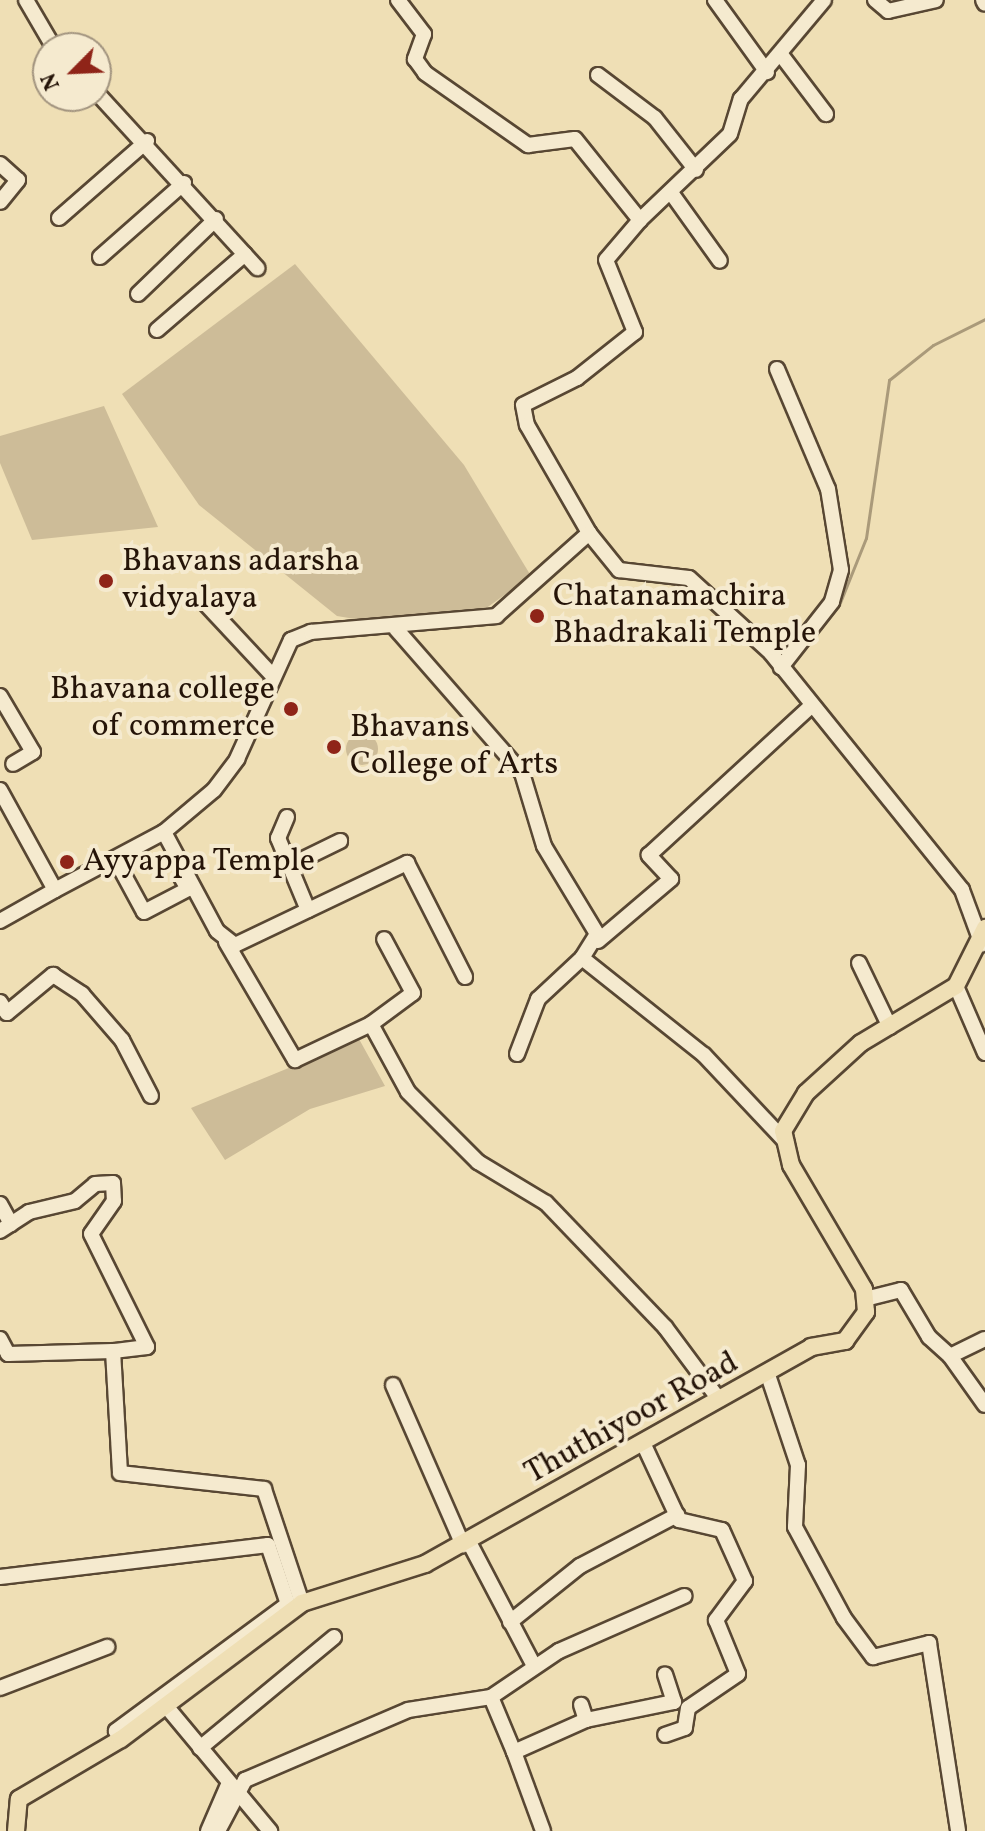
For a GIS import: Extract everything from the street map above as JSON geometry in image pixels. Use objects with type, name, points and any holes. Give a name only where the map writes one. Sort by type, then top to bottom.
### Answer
[{"type":"main road","points":[[865,1299],[791,1165],[783,1131],[806,1093],[861,1043],[956,986],[984,936]]},
{"type":"main road","name":"Thuthiyoor Road","points":[[16,1831],[19,1799],[121,1739],[302,1603],[425,1564],[644,1445],[718,1398],[768,1375],[811,1347],[845,1341],[866,1312],[865,1299]]},
{"type":"street","points":[[26,0],[45,32]]},
{"type":"street","points":[[715,0],[767,72]]},
{"type":"street","points":[[824,0],[782,56],[741,99],[730,134],[672,194],[640,220],[606,260],[635,332],[577,378],[523,405],[527,425],[589,533],[619,570],[689,578],[786,672],[811,706],[898,802],[962,890],[984,936]]},
{"type":"street","points":[[875,0],[888,11],[936,0]]},
{"type":"street","points":[[404,2],[424,34],[415,59],[425,73],[528,145],[575,139],[640,220]]},
{"type":"street","points":[[782,56],[826,114]]},
{"type":"street","points":[[598,75],[655,118],[696,170]]},
{"type":"street","points":[[112,107],[147,141],[257,268]]},
{"type":"street","points":[[59,218],[147,141]]},
{"type":"street","points":[[0,164],[18,180],[0,202]]},
{"type":"street","points":[[100,257],[184,183]]},
{"type":"street","points":[[672,194],[720,261]]},
{"type":"street","points":[[138,294],[216,219]]},
{"type":"street","points":[[157,330],[245,254]]},
{"type":"street","points":[[777,369],[828,489],[841,570],[832,602],[786,672]]},
{"type":"street","points":[[161,837],[188,889],[144,912],[119,866],[161,837],[237,759],[280,650],[311,632],[396,629],[496,616],[589,533]]},
{"type":"street","points":[[203,601],[271,674]]},
{"type":"street","points":[[396,629],[522,773],[544,846],[598,941]]},
{"type":"street","points":[[0,696],[33,752],[13,764]]},
{"type":"street","points":[[517,1054],[538,999],[598,941],[671,879],[649,855],[811,706]]},
{"type":"street","points":[[0,790],[55,890]]},
{"type":"street","points":[[287,817],[278,838],[308,910]]},
{"type":"street","points":[[0,921],[161,837]]},
{"type":"street","points":[[161,837],[295,1060],[371,1024],[413,993],[384,939]]},
{"type":"street","points":[[289,866],[340,841]]},
{"type":"street","points":[[226,942],[235,945],[407,863],[465,977]]},
{"type":"street","points":[[582,958],[704,1055],[786,1142]]},
{"type":"street","points":[[859,963],[890,1027]]},
{"type":"street","points":[[0,1002],[7,1013],[53,975],[82,994],[122,1040],[151,1096]]},
{"type":"street","points":[[956,986],[985,1053]]},
{"type":"street","points":[[371,1024],[408,1092],[478,1162],[546,1203],[665,1327],[718,1398]]},
{"type":"street","points":[[0,1204],[6,1227],[75,1201],[95,1184],[113,1183],[114,1201],[91,1234],[147,1347],[4,1355],[0,1339]]},
{"type":"street","points":[[865,1299],[901,1290],[929,1337],[950,1356],[985,1405]]},
{"type":"street","points":[[950,1356],[985,1339]]},
{"type":"street","points":[[113,1351],[120,1473],[264,1489],[302,1603]]},
{"type":"street","points":[[768,1375],[798,1465],[795,1527],[844,1618],[873,1657],[929,1643],[958,1831]]},
{"type":"street","points":[[393,1385],[466,1544],[534,1666]]},
{"type":"street","points":[[644,1445],[684,1526],[722,1530],[745,1590],[716,1620],[738,1674],[688,1708],[685,1728],[665,1735]]},
{"type":"street","points":[[510,1622],[580,1566],[677,1515]]},
{"type":"street","points":[[0,1577],[268,1545],[288,1604],[116,1731],[121,1739]]},
{"type":"street","points":[[208,1831],[233,1789],[245,1780],[408,1710],[491,1697],[534,1666],[684,1596]]},
{"type":"street","points":[[200,1748],[334,1637]]},
{"type":"street","points":[[0,1688],[107,1647]]},
{"type":"street","points":[[514,1752],[584,1712],[674,1702],[665,1674]]},
{"type":"street","points":[[491,1697],[543,1831]]},
{"type":"street","points":[[166,1706],[270,1831]]},
{"type":"street","points":[[218,1831],[233,1789]]},
{"type":"shaded area","points":[[295,264],[464,465],[531,576],[485,609],[367,621],[337,616],[199,505],[122,394]]},
{"type":"shaded area","points":[[104,406],[158,527],[32,540],[0,463],[0,436]]},
{"type":"shaded area","points":[[362,733],[373,738],[378,749],[373,760],[362,765],[351,760],[346,749],[351,738]]},
{"type":"shaded area","points":[[359,1039],[385,1086],[310,1109],[225,1160],[191,1108]]},
{"type":"waterway","points":[[788,669],[839,605],[866,538],[889,380],[933,345],[985,319]]},
{"type":"place","name":"Bhavans adarsha vidyalaya","points":[[106,581]]},
{"type":"place","name":"Chatanamachira Bhadrakali Temple","points":[[537,616]]},
{"type":"place","name":"Bhavana college of commerce","points":[[291,709]]},
{"type":"place","name":"Bhavans College of Arts","points":[[334,747]]},
{"type":"place","name":"Ayyappa Temple","points":[[67,862]]}]
